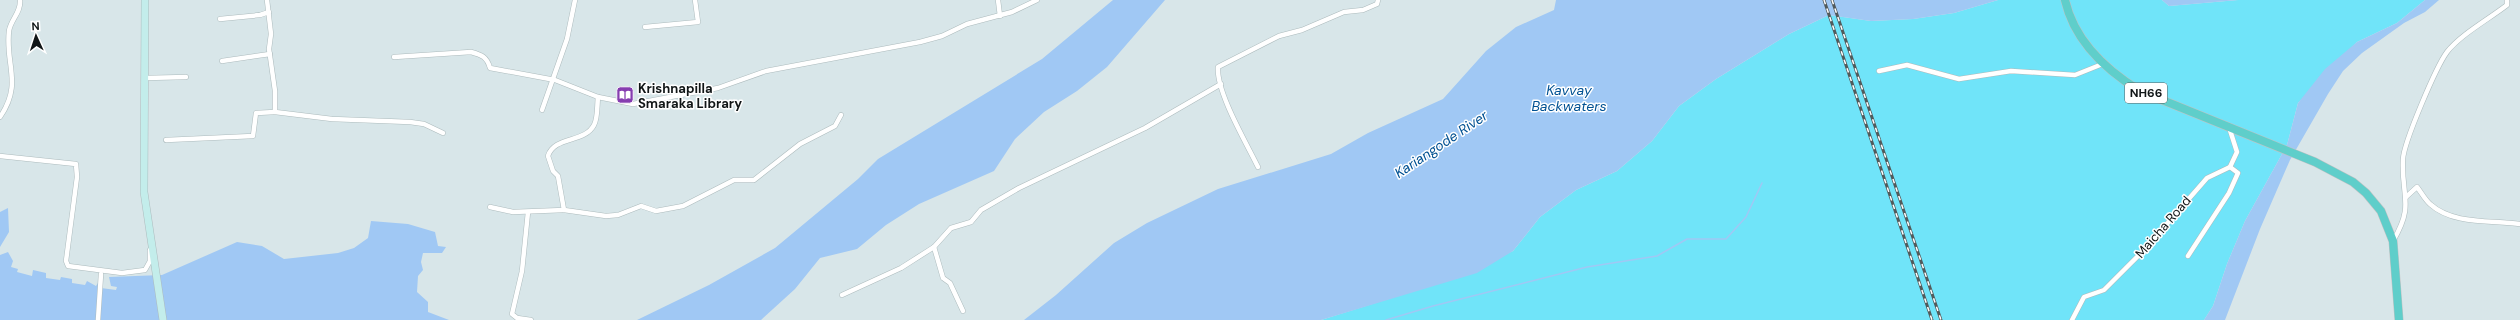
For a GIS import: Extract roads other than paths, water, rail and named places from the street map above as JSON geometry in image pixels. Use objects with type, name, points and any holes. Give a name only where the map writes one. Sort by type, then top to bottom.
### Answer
[{"type":"highway","name":"NH66","points":[[2065,0],[2068,15],[2089,50],[2121,79],[2140,91],[2314,162],[2353,182],[2366,193],[2381,212],[2393,241],[2399,320]]},
{"type":"main road","points":[[145,0],[146,78],[143,172],[163,320]]},
{"type":"street","points":[[0,117],[7,107],[12,84],[9,30],[21,6],[20,0]]},
{"type":"street","points":[[267,0],[269,12],[270,54],[275,91],[275,112]]},
{"type":"street","points":[[542,110],[555,80],[567,39],[575,0]]},
{"type":"street","points":[[645,27],[698,22],[695,0]]},
{"type":"street","points":[[998,0],[1000,16]]},
{"type":"street","points":[[394,57],[471,52],[482,54],[488,60],[490,68],[555,80],[598,97],[633,104],[702,92],[766,71],[920,42],[942,36],[967,24],[1000,16],[1037,0]]},
{"type":"street","points":[[1258,167],[1236,123],[1217,76],[1218,67],[1230,59],[1279,36],[1302,30],[1344,12],[1363,10],[1376,4],[1378,0]]},
{"type":"street","points":[[2393,241],[2403,224],[2406,197],[2403,158],[2427,90],[2448,51],[2507,5],[2507,0]]},
{"type":"street","points":[[220,19],[260,15],[269,12]]},
{"type":"street","points":[[222,61],[270,54]]},
{"type":"street","points":[[1879,71],[1907,65],[1959,80],[2011,71],[2075,75],[2105,63]]},
{"type":"street","points":[[146,78],[186,78]]},
{"type":"street","points":[[842,295],[901,268],[934,247],[951,228],[971,222],[981,210],[1019,188],[1145,128],[1221,84]]},
{"type":"street","points":[[564,210],[558,176],[553,171],[548,156],[555,146],[581,136],[590,130],[595,120],[598,97]]},
{"type":"street","points":[[166,140],[249,137],[255,134],[256,113],[275,112],[332,119],[410,122],[424,124],[443,133]]},
{"type":"street","points":[[490,207],[513,212],[564,210],[606,216],[618,214],[641,206],[656,210],[683,206],[734,180],[754,180],[800,144],[835,126],[841,115]]},
{"type":"street","points":[[2188,256],[2229,194],[2238,173],[2230,167],[2237,152],[2229,127]]},
{"type":"street","points":[[0,156],[76,164],[77,177],[66,261],[68,266],[122,273],[145,270],[150,261],[149,241],[151,235]]},
{"type":"street","name":"Maicha Road","points":[[2072,320],[2084,297],[2104,290],[2145,248],[2207,178],[2230,167]]},
{"type":"street","points":[[2406,197],[2417,187],[2429,204],[2439,211],[2456,217],[2498,224],[2520,224]]},
{"type":"street","points":[[528,212],[522,271],[512,314],[517,318],[530,320]]},
{"type":"street","points":[[934,247],[943,278],[950,283],[963,311]]},
{"type":"street","points":[[98,320],[101,274]]},
{"type":"water","points":[[1113,0],[1165,0],[1107,67],[1077,91],[1044,112],[1015,139],[994,171],[919,204],[886,225],[857,249],[820,258],[795,289],[761,320],[637,320],[709,285],[775,248],[858,179],[878,159],[1042,59]]},
{"type":"water","name":"Kavvay Backwaters","points":[[1556,0],[1998,0],[1954,13],[1913,19],[1871,21],[1829,15],[1789,34],[1716,79],[1679,106],[1652,141],[1617,171],[1576,190],[1540,217],[1513,251],[1477,273],[1321,320],[1024,320],[1056,295],[1114,243],[1147,223],[1218,189],[1331,154],[1368,133],[1443,99],[1486,51],[1516,27],[1554,10]]},
{"type":"water","points":[[2162,0],[2238,0],[2169,6]]},
{"type":"water","points":[[2425,0],[2439,0],[2425,12],[2404,23],[2362,53],[2343,71],[2290,160],[2260,229],[2225,320],[2204,320],[2213,306],[2227,264],[2245,221],[2287,145],[2298,103],[2325,69],[2357,42],[2397,23]]},
{"type":"water","points":[[8,208],[9,232],[0,247],[0,212]]},
{"type":"water","points":[[371,221],[408,224],[435,232],[438,246],[446,247],[442,253],[423,253],[421,262],[423,270],[418,276],[417,292],[428,302],[428,312],[449,320],[0,320],[0,255],[8,252],[13,261],[11,267],[18,269],[17,272],[32,276],[33,270],[46,273],[46,278],[60,280],[61,277],[72,279],[72,283],[85,285],[87,281],[96,286],[98,283],[101,288],[116,290],[117,287],[111,286],[109,277],[162,275],[237,242],[262,246],[284,259],[338,253],[354,248],[368,238]]},
{"type":"waterway","points":[[1386,320],[1433,306],[1587,267],[1657,256],[1687,239],[1726,239],[1746,217],[1762,183]]},
{"type":"railway","points":[[1824,0],[1932,320]]},
{"type":"railway","points":[[1832,0],[1941,320]]},
{"type":"place","name":"Krishnapilla Smaraka Library","points":[[625,95]]},
{"type":"water label","name":"Kariangode River","points":[[1441,144]]}]
